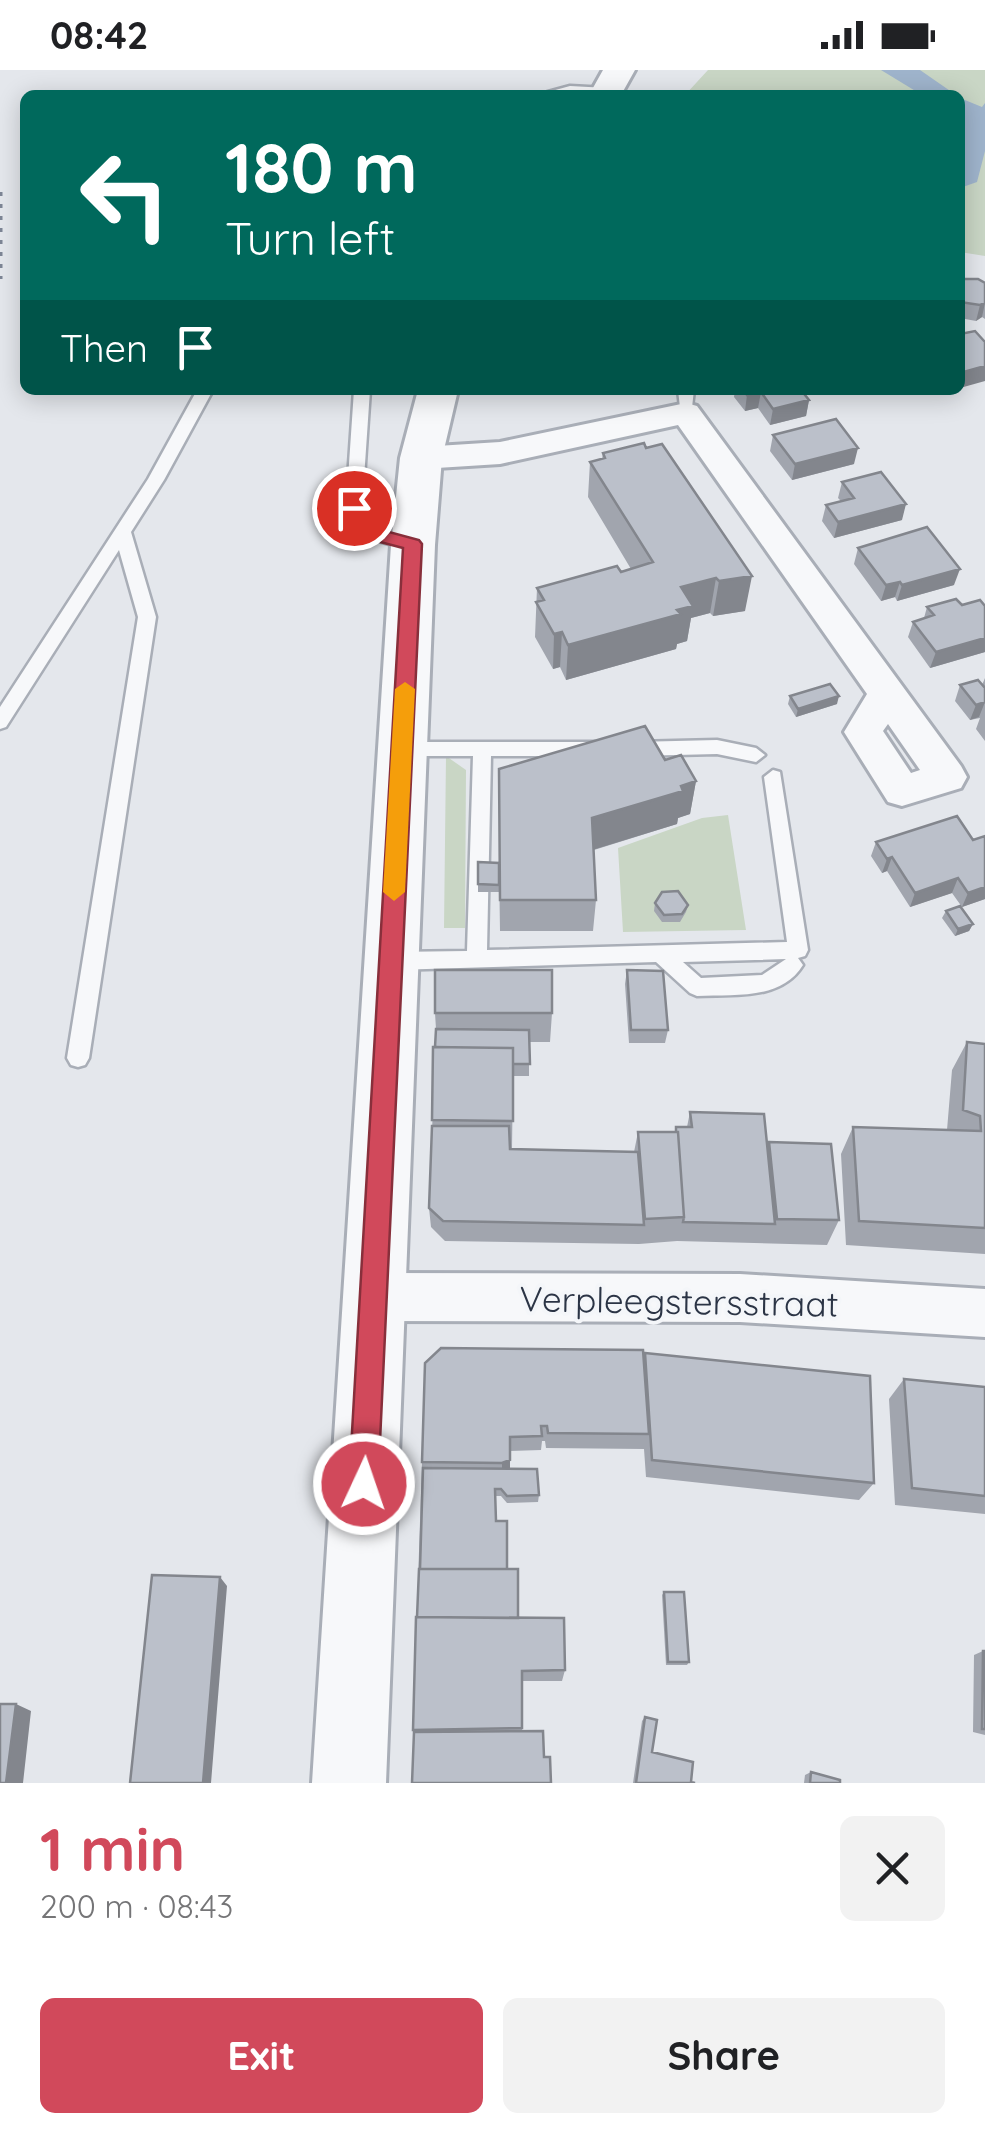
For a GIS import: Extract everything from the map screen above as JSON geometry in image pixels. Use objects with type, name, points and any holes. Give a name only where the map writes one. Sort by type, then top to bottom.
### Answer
[{"type":"street","points":[[349,1783],[413,544],[422,458],[437,395]]},
{"type":"street","points":[[422,458],[500,454],[686,402],[886,694]]},
{"type":"street","name":"Verpleegstersstraat","points":[[372,1297],[740,1298],[985,1313]]},
{"type":"lane","points":[[570,90],[611,86]]},
{"type":"lane","points":[[0,722],[156,480],[202,395]]},
{"type":"lane","points":[[362,395],[354,508],[368,532],[413,544]]},
{"type":"lane","points":[[78,1058],[147,617],[122,531]]},
{"type":"lane","points":[[402,749],[717,747],[756,756]]},
{"type":"lane","points":[[477,960],[482,749]]},
{"type":"lane","points":[[390,961],[798,950],[772,777]]},
{"type":"lane","points":[[660,954],[697,987],[766,984],[793,964]]},
{"type":"green space","points":[[708,70],[985,70],[985,256],[965,253],[965,90],[690,90]]},
{"type":"green space","points":[[446,756],[466,770],[465,928],[444,928]]},
{"type":"green space","points":[[728,815],[746,930],[623,932],[618,848],[702,818]]},
{"type":"water","points":[[881,70],[920,70],[949,90],[914,90]]},
{"type":"water","points":[[965,100],[982,107],[985,103],[985,151],[977,182],[965,186]]},
{"type":"building","points":[[965,279],[985,283],[985,303],[965,303]]},
{"type":"building","points":[[975,331],[985,342],[985,366],[965,372],[965,333]]},
{"type":"building","points":[[763,395],[805,395],[809,400],[773,409]]},
{"type":"building","points":[[836,419],[858,448],[795,464],[773,435]]},
{"type":"building","points":[[644,443],[646,448],[662,444],[752,576],[719,581],[716,578],[681,587],[693,606],[677,610],[681,614],[568,645],[562,632],[554,634],[536,602],[544,600],[537,588],[617,566],[621,572],[653,562],[590,462],[605,458],[603,453]]},
{"type":"building","points":[[881,472],[906,504],[838,522],[826,505],[854,498],[842,482]]},
{"type":"building","points":[[927,527],[960,569],[902,585],[886,585],[858,548]]},
{"type":"building","points":[[956,599],[962,605],[980,600],[985,606],[985,638],[936,652],[913,622],[934,615],[927,607]]},
{"type":"building","points":[[978,680],[985,688],[985,702],[976,705],[960,685]]},
{"type":"building","points":[[830,684],[839,696],[798,709],[790,696]]},
{"type":"building","points":[[645,726],[665,760],[681,755],[696,781],[681,786],[683,791],[592,818],[596,900],[500,900],[499,769]]},
{"type":"building","points":[[957,816],[973,840],[985,836],[985,887],[968,893],[958,878],[915,893],[892,857],[887,859],[876,842]]},
{"type":"building","points":[[478,862],[499,863],[499,885],[478,884]]},
{"type":"building","points":[[678,891],[688,905],[682,914],[664,915],[655,903],[662,892]]},
{"type":"building","points":[[960,906],[973,924],[958,929],[946,911]]},
{"type":"building","points":[[435,970],[552,970],[552,1013],[435,1013]]},
{"type":"building","points":[[627,970],[663,971],[668,1030],[631,1030]]},
{"type":"building","points":[[436,1029],[529,1030],[530,1064],[513,1064],[513,1048],[435,1047]]},
{"type":"building","points":[[967,1042],[985,1044],[985,1228],[859,1221],[853,1127],[981,1131],[980,1116],[963,1110]]},
{"type":"building","points":[[433,1047],[513,1048],[513,1121],[432,1120]]},
{"type":"building","points":[[690,1112],[764,1114],[775,1224],[683,1222],[676,1127],[692,1127]]},
{"type":"building","points":[[432,1126],[509,1126],[510,1149],[638,1152],[644,1225],[443,1221],[429,1208]]},
{"type":"building","points":[[638,1132],[678,1132],[684,1217],[645,1219]]},
{"type":"building","points":[[769,1142],[831,1144],[839,1220],[777,1219]]},
{"type":"building","points":[[441,1348],[643,1350],[649,1434],[548,1433],[547,1426],[541,1426],[542,1436],[510,1437],[510,1460],[502,1463],[422,1462],[425,1363]]},
{"type":"building","points":[[645,1353],[870,1376],[874,1483],[652,1460]]},
{"type":"building","points":[[904,1379],[985,1387],[985,1496],[912,1488]]},
{"type":"building","points":[[423,1468],[537,1469],[539,1495],[507,1496],[501,1489],[495,1489],[496,1521],[507,1521],[507,1569],[420,1569]]},
{"type":"building","points":[[419,1569],[518,1569],[518,1618],[417,1617]]},
{"type":"building","points":[[152,1575],[220,1577],[203,1783],[130,1783]]},
{"type":"building","points":[[664,1592],[684,1592],[689,1662],[668,1662]]},
{"type":"building","points":[[416,1617],[564,1618],[565,1670],[522,1671],[522,1728],[413,1730]]},
{"type":"building","points":[[985,1651],[985,1729],[982,1729]]},
{"type":"building","points":[[0,1704],[16,1704],[6,1783],[0,1783]]},
{"type":"building","points":[[645,1717],[657,1720],[652,1752],[693,1762],[691,1782],[695,1783],[636,1783]]},
{"type":"building","points":[[543,1731],[551,1783],[412,1783],[414,1732]]},
{"type":"building","points":[[811,1772],[840,1780],[840,1783],[810,1783]]},
{"type":"railway","points":[[0,192],[0,279]]},
{"type":"slow traffic","points":[[394,892],[405,689]]},
{"type":"route","points":[[354,508],[368,532],[413,544],[364,1484]]}]
